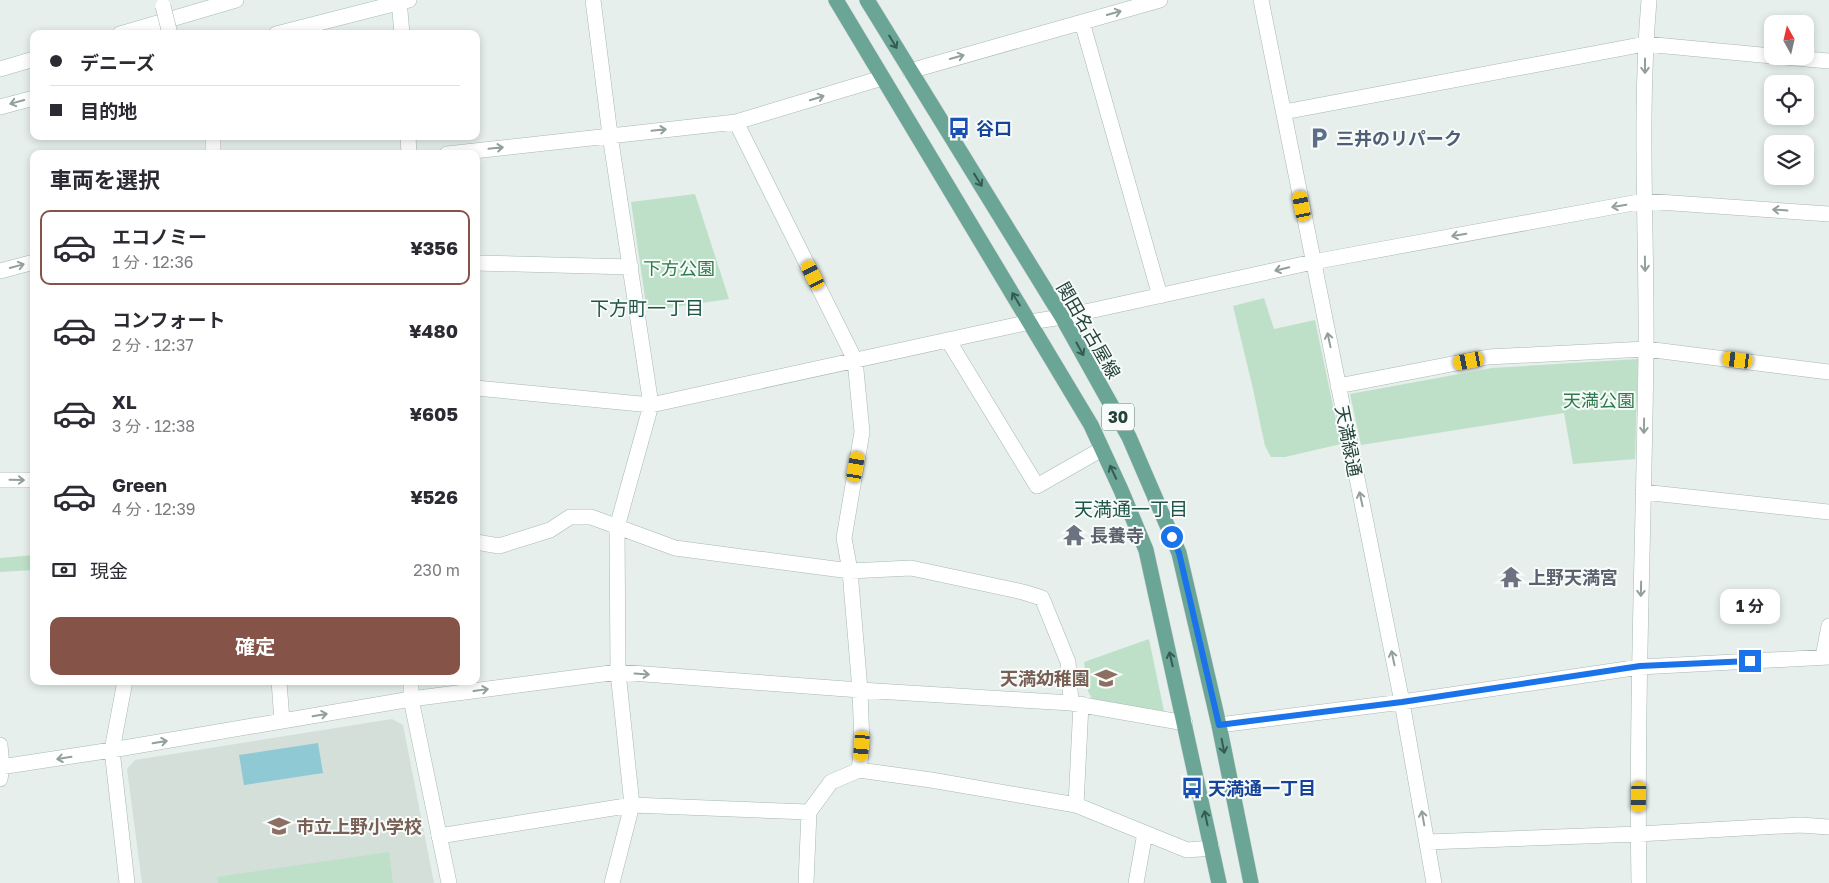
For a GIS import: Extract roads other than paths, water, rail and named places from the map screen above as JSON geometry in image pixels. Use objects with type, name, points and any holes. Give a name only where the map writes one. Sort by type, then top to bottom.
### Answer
[{"type":"main road","name":"30","points":[[836,0],[1091,425],[1121,490],[1146,550],[1219,883]]},
{"type":"main road","name":"関田名古屋線","points":[[867,0],[1062,317],[1130,437],[1179,553],[1219,725],[1251,883]]},
{"type":"street","points":[[134,30],[236,0]]},
{"type":"street","points":[[593,0],[610,136],[651,405],[617,527],[618,672],[632,805],[612,883]]},
{"type":"street","points":[[910,71],[1160,0]]},
{"type":"street","name":"天満緑通","points":[[1261,0],[1312,262],[1402,702],[1434,883]]},
{"type":"street","points":[[1639,883],[1640,666],[1646,349],[1644,201],[1645,44],[1649,0]]},
{"type":"street","points":[[291,30],[403,1],[402,30]]},
{"type":"street","points":[[164,6],[169,30]]},
{"type":"street","points":[[1082,22],[1160,296]]},
{"type":"street","points":[[1284,112],[1645,44],[1764,55]]},
{"type":"street","points":[[0,69],[30,60]]},
{"type":"street","points":[[1814,60],[1829,62]]},
{"type":"street","points":[[480,150],[736,122],[882,78]]},
{"type":"street","points":[[0,106],[30,99]]},
{"type":"street","points":[[736,122],[855,360],[862,432],[844,538],[850,570],[860,690],[862,746],[859,770]]},
{"type":"street","points":[[480,388],[651,405],[1312,262],[1644,201],[1829,214]]},
{"type":"street","points":[[0,271],[30,263]]},
{"type":"street","points":[[480,263],[631,266]]},
{"type":"street","points":[[948,340],[1037,486],[1102,449]]},
{"type":"street","points":[[1338,386],[1488,357],[1646,349],[1829,372]]},
{"type":"street","points":[[0,480],[30,480]]},
{"type":"street","points":[[1643,492],[1829,512]]},
{"type":"street","points":[[480,543],[498,546],[550,530],[570,517],[591,517],[675,548],[850,570],[911,568],[1023,592],[1042,598],[1068,662],[1076,703],[1076,804]]},
{"type":"street","points":[[1219,725],[1402,702],[1640,666],[1826,657],[1829,626]]},
{"type":"street","points":[[0,745],[1,771],[411,699],[618,672],[860,690],[1076,703],[1185,723]]},
{"type":"street","points":[[125,685],[112,750],[127,883]]},
{"type":"street","points":[[279,685],[282,721]]},
{"type":"street","points":[[411,685],[411,699],[449,883]]},
{"type":"street","points":[[806,883],[809,812],[831,782],[859,770],[1076,804],[1187,850],[1212,848]]},
{"type":"street","points":[[439,836],[632,805],[809,812]]},
{"type":"street","points":[[1427,842],[1638,834],[1800,825],[1829,827]]},
{"type":"street","points":[[1136,883],[1145,833]]},
{"type":"water","points":[[318,743],[323,773],[244,785],[239,755]]},
{"type":"place","name":"谷口","points":[[959,128]]},
{"type":"place","name":"三井のリパーク","points":[[1319,138]]},
{"type":"place","name":"長養寺","points":[[1074,535]]},
{"type":"place","name":"上野天満宮","points":[[1511,577]]},
{"type":"place","name":"天満幼稚園","points":[[1106,678]]},
{"type":"place","name":"天満通一丁目","points":[[1192,788]]},
{"type":"place","name":"市立上野小学校","points":[[279,826]]},
{"type":"district","name":"下方町一丁目","points":[[647,307]]},
{"type":"district","name":"天満通一丁目","points":[[1131,508]]},
{"type":"park label","name":"下方公園","points":[[679,268]]},
{"type":"park label","name":"天満公園","points":[[1599,400]]}]
